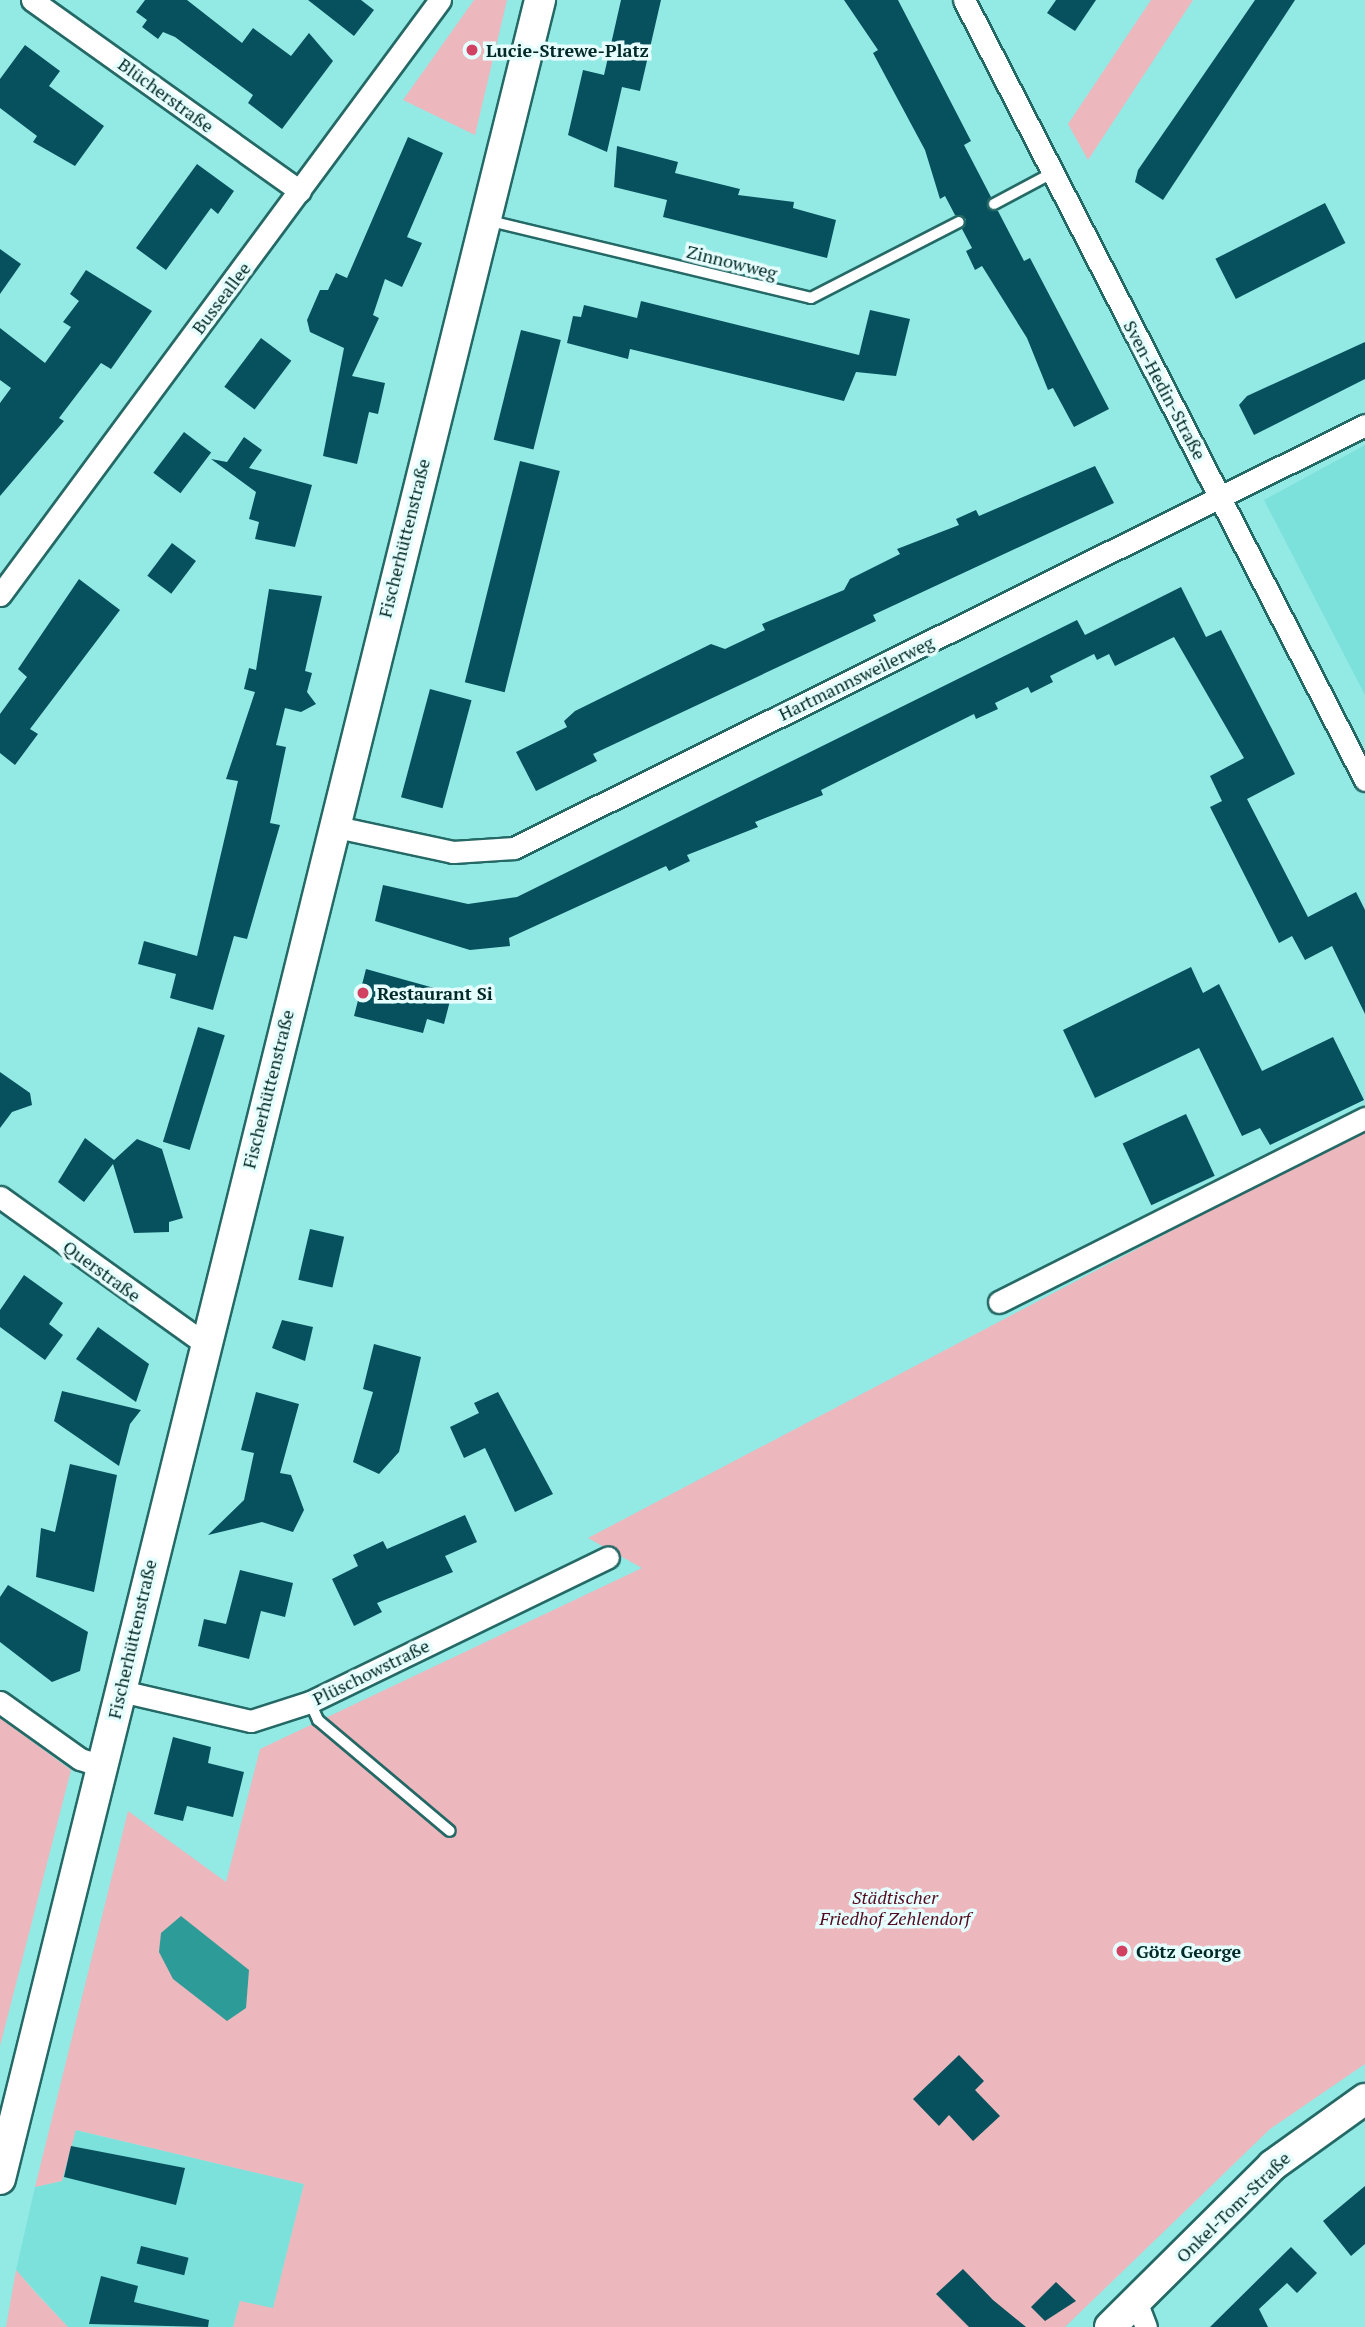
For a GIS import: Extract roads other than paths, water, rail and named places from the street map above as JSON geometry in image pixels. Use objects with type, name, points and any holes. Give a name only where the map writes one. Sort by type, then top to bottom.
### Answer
[{"type":"street","name":"Blücherstraße","points":[[32,0],[300,191]]},
{"type":"street","name":"Busseallee","points":[[0,594],[440,0]]},
{"type":"street","name":"Fischerhüttenstraße","points":[[0,2179],[331,826],[540,0]]},
{"type":"street","name":"Sven-Hedin-Straße","points":[[964,0],[1365,780]]},
{"type":"street","name":"Hartmannsweilerweg","points":[[331,826],[453,852],[514,848],[1365,425]]},
{"type":"street","points":[[999,1302],[1365,1118]]},
{"type":"street","name":"Querstraße","points":[[0,1197],[205,1344]]},
{"type":"street","name":"Plüschowstraße","points":[[121,1691],[251,1721],[310,1702],[608,1557]]},
{"type":"street","points":[[0,1702],[80,1759],[102,1766]]},
{"type":"street","name":"Onkel-Tom-Straße","points":[[1110,2327],[1141,2314],[1273,2165],[1365,2099]]},
{"type":"lane","points":[[994,204],[1052,173]]},
{"type":"lane","name":"Zinnowweg","points":[[483,219],[811,298],[959,222]]},
{"type":"lane","points":[[310,1702],[318,1720],[450,1831]]},
{"type":"place","name":"Lucie-Strewe-Platz","points":[[472,50]]},
{"type":"place","name":"Restaurant Si","points":[[363,993]]},
{"type":"place","name":"Götz George","points":[[1122,1951]]},
{"type":"park label","name":"Städtischer Friedhof Zehlendorf","points":[[895,1908]]}]
